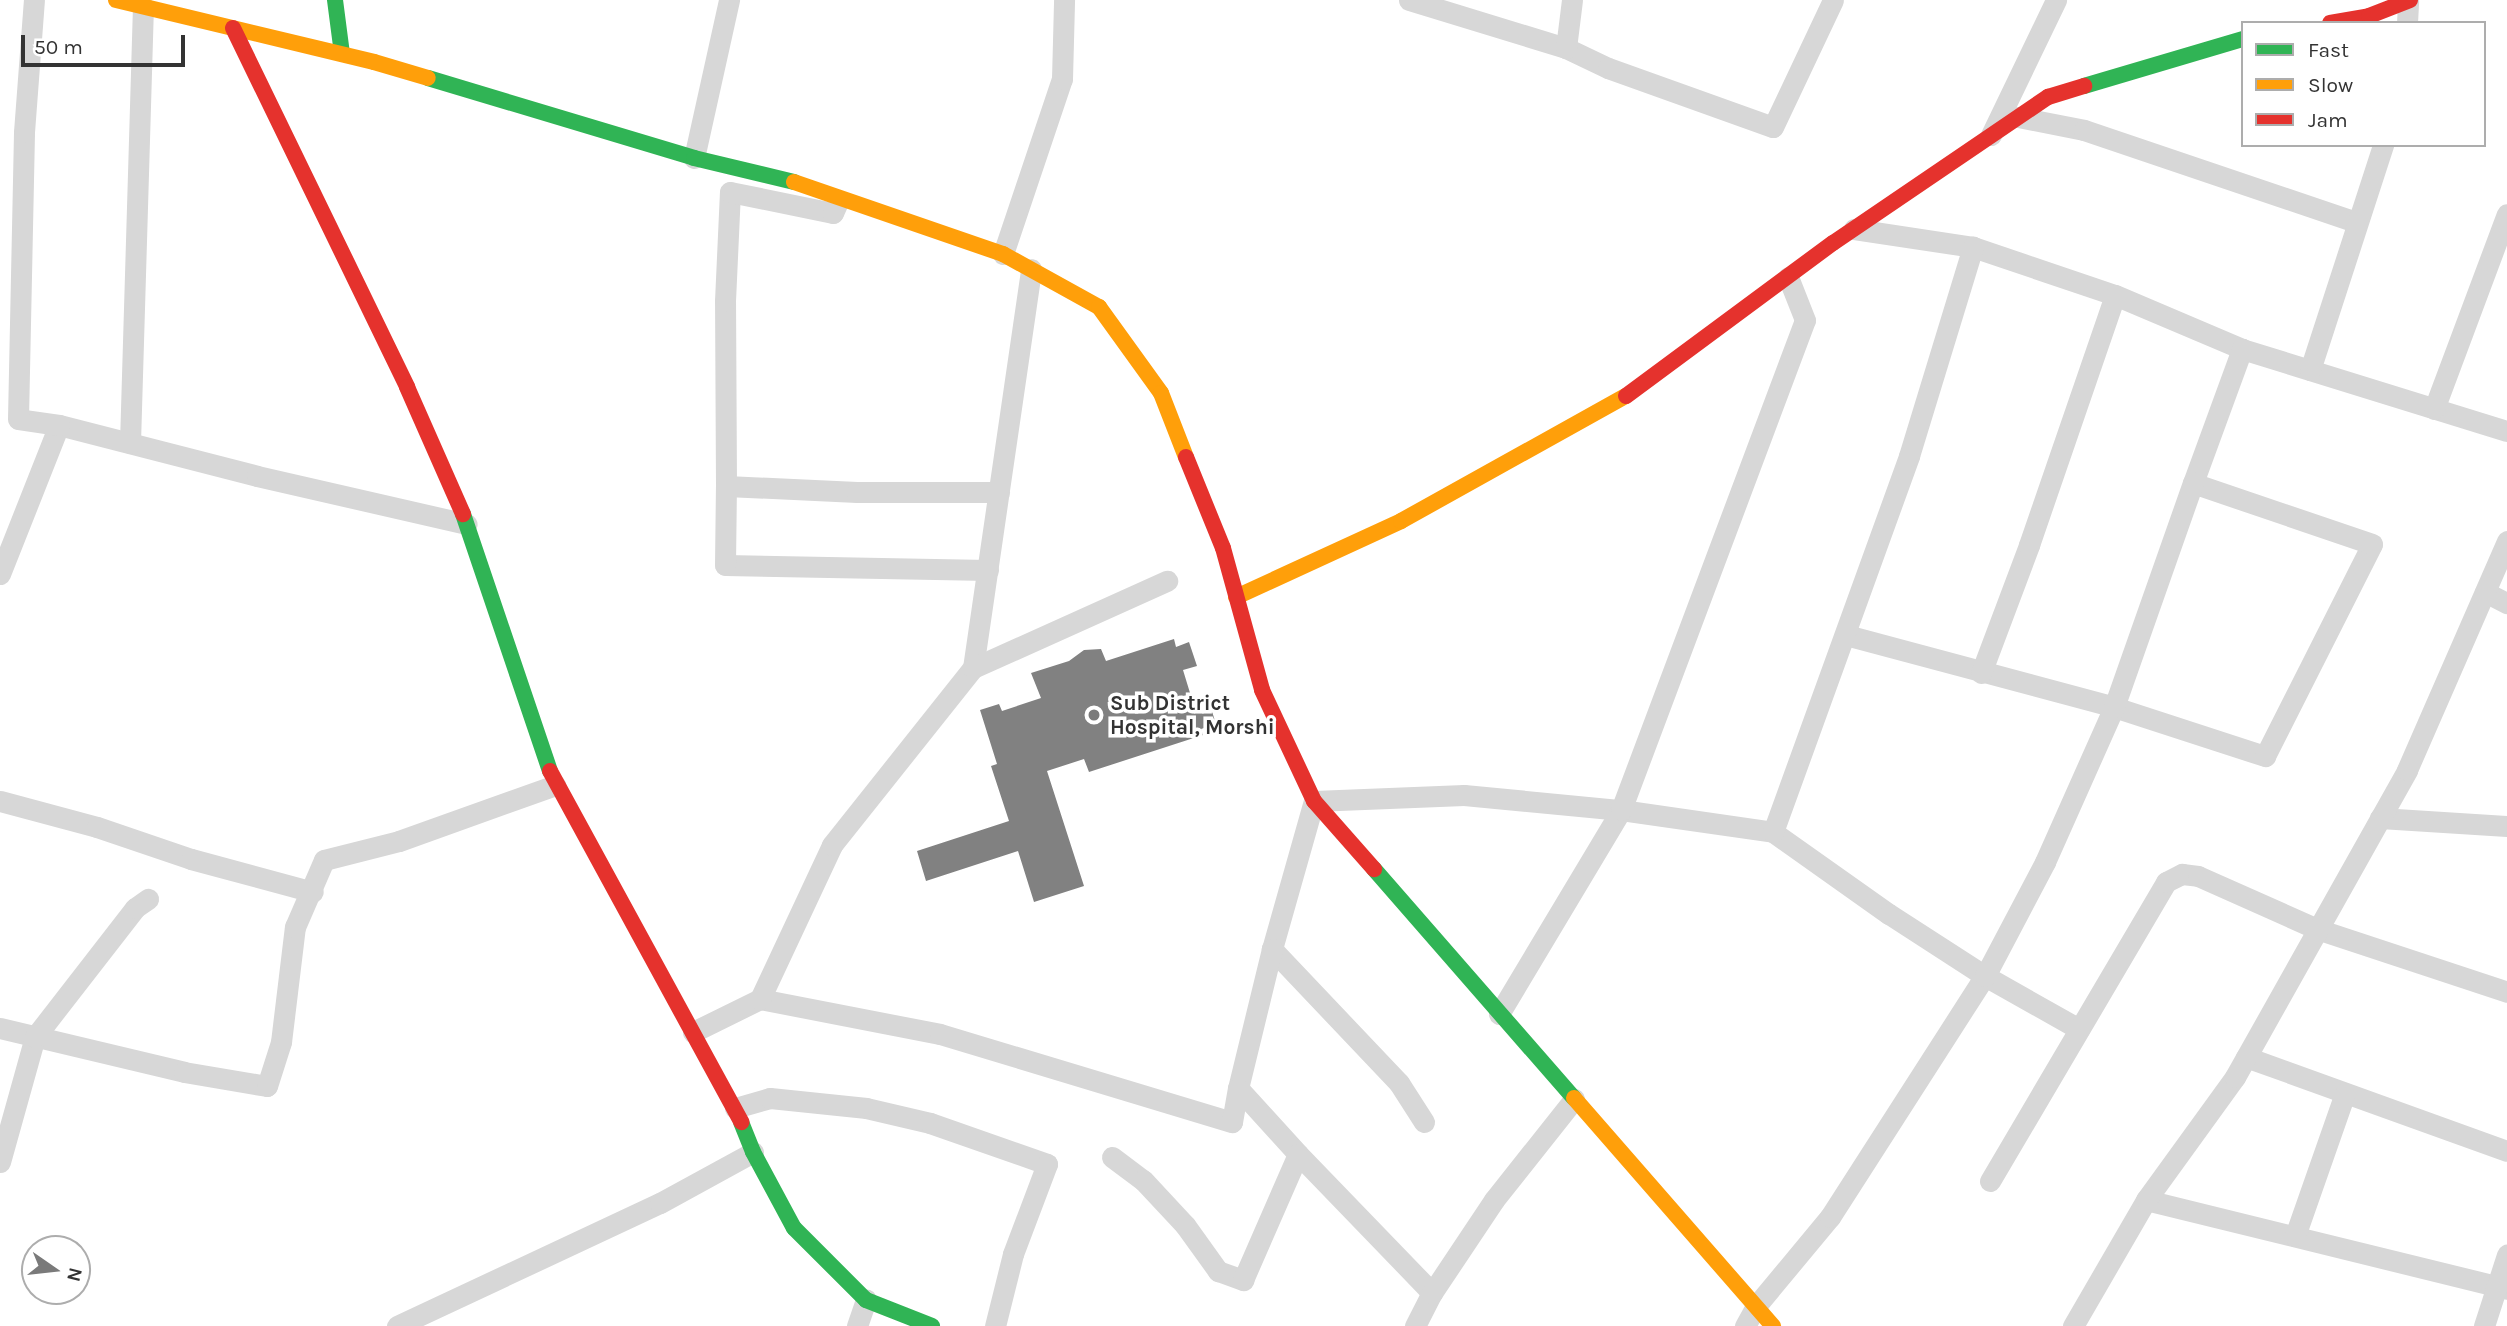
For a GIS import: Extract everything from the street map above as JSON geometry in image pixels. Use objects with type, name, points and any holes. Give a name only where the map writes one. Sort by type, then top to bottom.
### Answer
[{"type":"main road","points":[[116,0],[342,54],[694,158],[802,184],[1003,254],[1099,307],[1161,394],[1223,548],[1262,690],[1314,801],[1773,1326]]},
{"type":"main road","points":[[335,0],[342,54]]},
{"type":"main road","points":[[2341,21],[2369,16],[2409,1]]},
{"type":"main road","points":[[233,28],[407,387],[467,524],[520,689],[555,785],[693,1032],[714,1076],[735,1108],[753,1152],[794,1228],[866,1300],[932,1326]]},
{"type":"main road","points":[[1236,597],[1401,521],[1629,395],[1854,229],[2048,97],[2241,40]]},
{"type":"street","points":[[34,0],[24,132],[9,418],[59,425],[257,476],[467,524]]},
{"type":"street","points":[[694,158],[729,0]]},
{"type":"street","points":[[1003,254],[1062,79],[1064,0]]},
{"type":"street","points":[[1409,0],[1566,48],[1608,68],[1773,127],[1833,0]]},
{"type":"street","points":[[1566,48],[1572,0]]},
{"type":"street","points":[[1990,136],[2056,0]]},
{"type":"street","points":[[2407,21],[2409,1]]},
{"type":"street","points":[[130,443],[143,6]]},
{"type":"street","points":[[2018,117],[2084,130],[2356,222]]},
{"type":"street","points":[[2310,370],[2382,147]]},
{"type":"street","points":[[840,198],[833,213],[730,192],[725,301],[725,565],[988,570]]},
{"type":"street","points":[[2434,409],[2507,214]]},
{"type":"street","points":[[1854,229],[1973,247],[2115,295],[2242,349],[2507,431]]},
{"type":"street","points":[[1773,832],[1909,456],[1973,247]]},
{"type":"street","points":[[973,668],[1031,269]]},
{"type":"street","points":[[1499,1014],[1621,810],[1805,320],[1787,277]]},
{"type":"street","points":[[1981,673],[2029,545],[2115,295]]},
{"type":"street","points":[[1745,1326],[1756,1306],[1830,1217],[1985,976],[2045,862],[2114,707],[2242,349]]},
{"type":"street","points":[[0,574],[59,425]]},
{"type":"street","points":[[1846,635],[2114,707],[2265,756],[2372,544],[2193,484]]},
{"type":"street","points":[[726,486],[857,492],[999,492]]},
{"type":"street","points":[[2073,1326],[2146,1200],[2218,1102],[2246,1057],[2407,770],[2507,541]]},
{"type":"street","points":[[760,999],[832,845],[973,668],[1167,581]]},
{"type":"street","points":[[2485,593],[2507,603]]},
{"type":"street","points":[[0,1028],[184,1072],[267,1086],[281,1042],[295,927],[313,892],[324,860],[398,841],[555,785]]},
{"type":"street","points":[[693,1032],[760,999],[940,1034],[1232,1122],[1272,948],[1314,801],[1464,795],[1621,810],[1773,832],[1889,914],[1985,976],[2079,1030]]},
{"type":"street","points":[[0,801],[97,827],[191,859],[313,892]]},
{"type":"street","points":[[2380,818],[2507,826]]},
{"type":"street","points":[[1990,1181],[2166,882],[2182,874],[2198,876],[2317,929],[2507,992]]},
{"type":"street","points":[[0,1162],[36,1037],[135,908],[148,899]]},
{"type":"street","points":[[1272,948],[1399,1083],[1424,1122]]},
{"type":"street","points":[[2246,1057],[2507,1151]]},
{"type":"street","points":[[1238,1088],[1297,1154],[1432,1293]]},
{"type":"street","points":[[2295,1236],[2344,1093]]},
{"type":"street","points":[[735,1108],[770,1098],[866,1108],[930,1123],[1047,1164],[1013,1254],[995,1326]]},
{"type":"street","points":[[1415,1326],[1432,1293],[1494,1200],[1574,1099]]},
{"type":"street","points":[[397,1326],[660,1203],[753,1152]]},
{"type":"street","points":[[1112,1157],[1151,1189],[1185,1225],[1218,1270],[1243,1280],[1297,1154]]},
{"type":"street","points":[[2146,1200],[2502,1288]]},
{"type":"street","points":[[2484,1326],[2502,1288],[2507,1255]]},
{"type":"street","points":[[857,1326],[866,1300]]},
{"type":"building","points":[[1174,639],[1176,647],[1189,642],[1197,666],[1183,670],[1194,706],[1209,702],[1216,724],[1201,729],[1203,735],[1089,772],[1084,759],[1047,771],[1084,886],[1034,902],[1018,851],[926,881],[917,851],[1009,821],[991,766],[997,764],[980,710],[999,704],[1002,711],[1041,698],[1031,673],[1069,661],[1084,650],[1101,649],[1106,661]]},
{"type":"traffic: fast","points":[[335,0],[342,54]]},
{"type":"traffic: fast","points":[[2084,86],[2241,40]]},
{"type":"traffic: fast","points":[[428,78],[694,158],[794,182]]},
{"type":"traffic: fast","points":[[463,514],[550,771]]},
{"type":"traffic: fast","points":[[1374,869],[1574,1098]]},
{"type":"traffic: fast","points":[[741,1122],[753,1152],[794,1228],[866,1300],[932,1326]]},
{"type":"traffic: slow","points":[[116,0],[374,62],[428,78]]},
{"type":"traffic: slow","points":[[794,182],[1003,254],[1099,307],[1161,393],[1186,457]]},
{"type":"traffic: slow","points":[[1236,597],[1401,521],[1626,396]]},
{"type":"traffic: slow","points":[[1574,1098],[1773,1326]]},
{"type":"traffic: jam","points":[[2341,21],[2369,16],[2410,0]]},
{"type":"traffic: jam","points":[[233,28],[407,387],[463,514]]},
{"type":"traffic: jam","points":[[1626,396],[1833,243],[2048,97],[2084,86]]},
{"type":"traffic: jam","points":[[1186,457],[1223,548],[1262,690],[1314,801],[1374,869]]},
{"type":"traffic: jam","points":[[550,771],[741,1122]]},
{"type":"place","name":"Sub District Hospital, Morshi","points":[[1094,715]]}]
